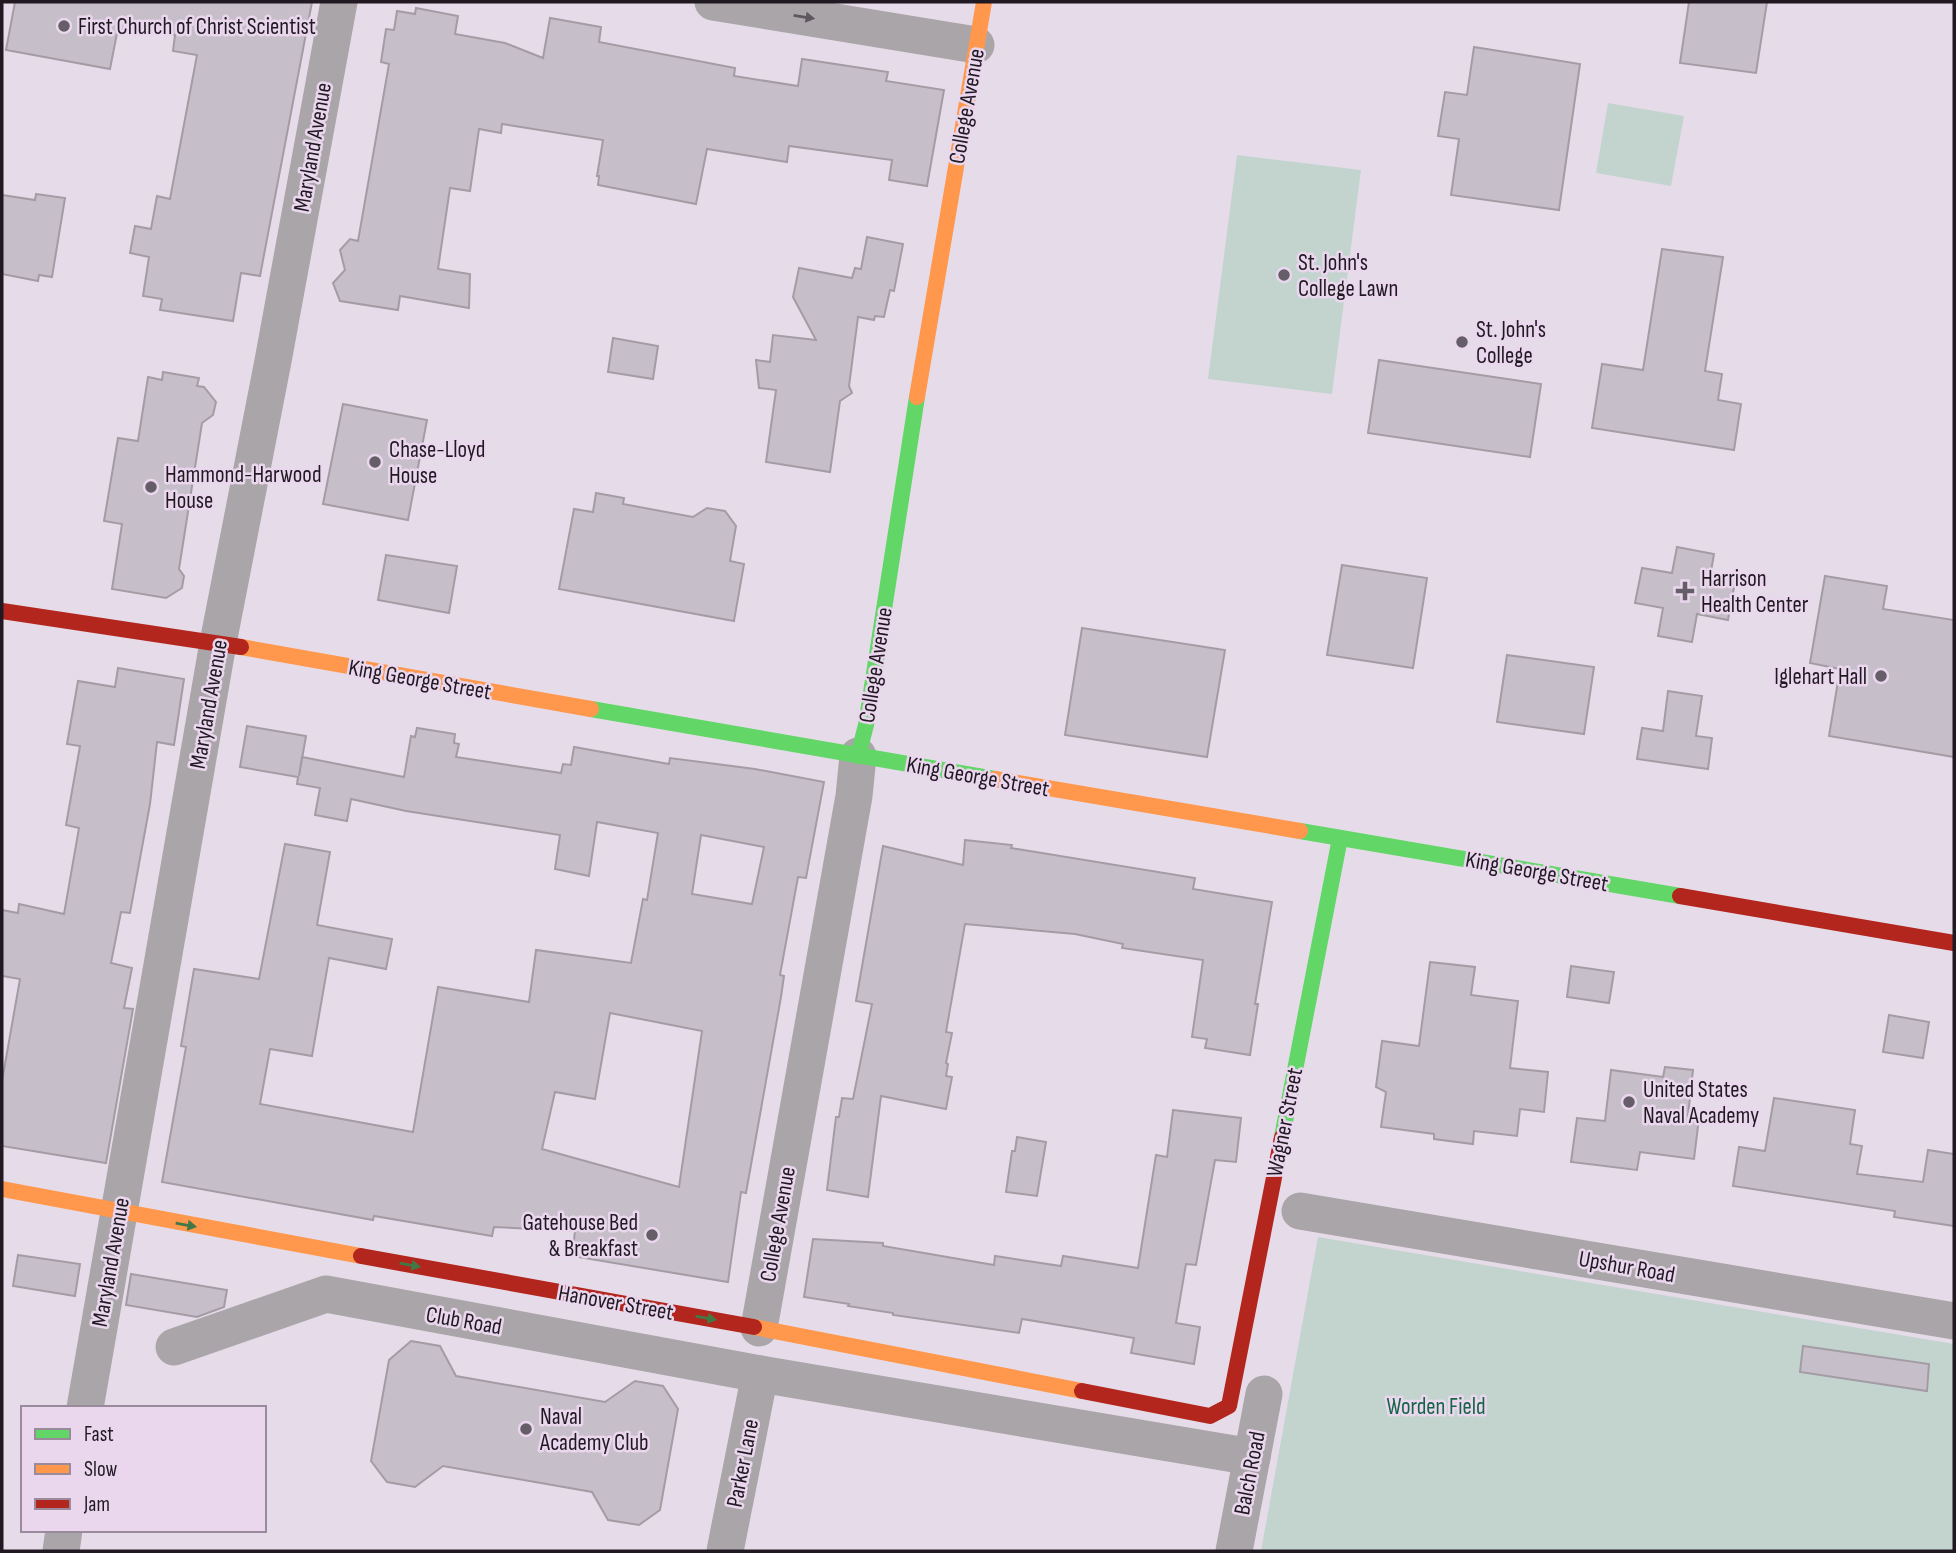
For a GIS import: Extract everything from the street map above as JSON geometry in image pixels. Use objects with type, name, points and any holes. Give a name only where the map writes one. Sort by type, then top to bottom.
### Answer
[{"type":"street","name":"Maryland Avenue","points":[[85,1406],[218,643],[339,2]]},
{"type":"street","points":[[713,2],[976,45]]},
{"type":"street","name":"College Avenue","points":[[758,1328],[854,796],[858,756],[866,725],[926,337],[984,2]]},
{"type":"street","name":"King George Street","points":[[2,611],[218,643],[858,756],[1954,943]]},
{"type":"street","name":"Wagner Street","points":[[1228,1406],[1340,838]]},
{"type":"street","name":"Hanover Street","points":[[2,1189],[758,1328],[1210,1416],[1228,1406]]},
{"type":"street","name":"Upshur Road","points":[[1300,1211],[1954,1321]]},
{"type":"street","name":"Club Road","points":[[174,1347],[326,1294],[760,1374],[1252,1457]]},
{"type":"street","name":"Parker Lane","points":[[725,1551],[760,1374]]},
{"type":"street","name":"Balch Road","points":[[1234,1551],[1264,1394]]},
{"type":"street","points":[[61,1551],[64,1532]]},
{"type":"green space","points":[[1608,103],[1684,116],[1671,186],[1596,173]]},
{"type":"green space","name":"St. John's College Lawn","points":[[1237,155],[1361,170],[1332,394],[1208,379]]},
{"type":"green space","name":"Worden Field","points":[[1318,1237],[1954,1344],[1954,1551],[1261,1551]]},
{"type":"building","points":[[15,2],[312,2],[260,276],[241,273],[233,321],[160,310],[162,299],[143,296],[149,257],[130,253],[135,226],[151,229],[157,196],[170,199],[197,55],[173,51],[175,35],[118,28],[110,69],[6,50]]},
{"type":"building","points":[[1689,2],[1767,2],[1756,73],[1680,63]]},
{"type":"building","points":[[416,8],[458,16],[455,34],[505,43],[543,58],[550,18],[601,27],[599,42],[735,68],[734,76],[798,86],[802,59],[888,72],[886,81],[944,90],[927,186],[889,180],[892,160],[789,146],[787,162],[707,149],[696,204],[598,185],[603,140],[502,124],[501,133],[479,129],[470,191],[450,188],[438,269],[470,274],[469,308],[400,296],[398,310],[340,301],[333,283],[345,270],[340,250],[350,239],[358,241],[389,64],[381,62],[386,29],[394,30],[397,11],[415,14]]},
{"type":"building","points":[[1474,47],[1580,64],[1559,210],[1451,195],[1459,139],[1438,136],[1445,92],[1467,95]]},
{"type":"building","points":[[36,194],[65,198],[52,277],[39,275],[38,281],[2,274],[2,195],[35,200]]},
{"type":"building","points":[[867,237],[903,244],[894,291],[890,290],[884,317],[875,316],[874,320],[858,317],[849,386],[852,393],[840,401],[830,472],[766,462],[776,390],[759,388],[756,360],[770,362],[773,335],[816,340],[793,297],[799,268],[852,278],[855,268],[861,269]]},
{"type":"building","points":[[1662,249],[1723,257],[1705,371],[1722,374],[1718,400],[1741,404],[1734,450],[1592,428],[1602,364],[1643,370]]},
{"type":"building","points":[[613,338],[658,346],[653,379],[608,372]]},
{"type":"building","points":[[1379,360],[1541,384],[1530,457],[1368,433]]},
{"type":"building","name":"Hammond-Harwood House","points":[[163,372],[199,378],[197,386],[204,387],[216,402],[213,415],[202,423],[179,569],[184,576],[182,588],[166,598],[112,589],[122,524],[104,521],[118,438],[138,441],[148,377],[162,380]]},
{"type":"building","name":"Chase-Lloyd House","points":[[343,404],[427,420],[408,520],[323,504]]},
{"type":"building","points":[[596,493],[624,498],[623,504],[693,517],[707,508],[725,511],[736,526],[730,561],[744,564],[734,621],[559,589],[574,509],[593,512]]},
{"type":"building","name":"Harrison Health Center","points":[[1677,547],[1714,554],[1710,577],[1735,582],[1728,620],[1697,614],[1692,642],[1658,636],[1663,608],[1635,603],[1642,568],[1672,573]]},
{"type":"building","points":[[386,555],[457,566],[449,613],[378,600]]},
{"type":"building","points":[[1342,565],[1427,578],[1413,668],[1327,655]]},
{"type":"building","name":"Iglehart Hall","points":[[1825,576],[1887,586],[1883,609],[1954,620],[1954,757],[1829,736],[1840,669],[1810,663]]},
{"type":"building","points":[[1082,628],[1225,650],[1207,757],[1065,735]]},
{"type":"building","points":[[1507,655],[1594,667],[1584,734],[1497,722]]},
{"type":"building","points":[[118,668],[184,679],[174,745],[157,742],[150,804],[130,913],[121,912],[111,963],[132,968],[124,1008],[133,1009],[106,1163],[2,1146],[2,1081],[20,979],[2,976],[2,910],[18,913],[19,904],[64,914],[79,828],[66,825],[80,746],[67,744],[78,681],[115,687]]},
{"type":"building","points":[[1668,691],[1702,696],[1696,736],[1712,738],[1708,769],[1637,759],[1642,728],[1663,731]]},
{"type":"building","points":[[247,726],[306,736],[302,757],[404,777],[411,736],[415,737],[417,728],[455,734],[454,743],[459,744],[456,757],[561,773],[563,764],[571,765],[574,747],[669,764],[670,758],[755,769],[824,782],[806,878],[798,877],[780,975],[784,976],[781,997],[746,1193],[741,1192],[728,1282],[572,1256],[575,1231],[494,1227],[492,1236],[374,1216],[373,1220],[162,1182],[186,1047],[181,1046],[194,969],[259,979],[285,844],[330,852],[317,925],[392,939],[386,969],[329,958],[312,1056],[270,1049],[260,1104],[413,1132],[438,987],[529,1002],[536,950],[631,963],[643,899],[647,900],[658,833],[597,822],[589,876],[555,869],[560,835],[406,811],[351,799],[347,821],[315,815],[320,788],[297,784],[298,777],[240,767]],"holes":[[[701,835],[764,847],[752,904],[692,894]],[[610,1013],[702,1031],[679,1187],[542,1149],[555,1092],[595,1099]]]},
{"type":"building","points":[[965,840],[1012,845],[1011,848],[1195,878],[1193,889],[1272,902],[1255,1004],[1258,1004],[1250,1055],[1205,1048],[1207,1039],[1192,1037],[1203,960],[1122,948],[1123,944],[1075,934],[965,924],[946,1032],[952,1033],[946,1076],[952,1077],[946,1109],[881,1096],[868,1197],[827,1190],[836,1117],[839,1117],[842,1098],[853,1099],[872,1004],[856,1001],[883,846],[963,865]]},
{"type":"building","points":[[1430,962],[1475,967],[1471,995],[1518,1001],[1510,1068],[1548,1072],[1544,1112],[1520,1109],[1517,1136],[1474,1131],[1473,1144],[1434,1139],[1434,1134],[1381,1127],[1386,1092],[1376,1087],[1382,1041],[1419,1046]]},
{"type":"building","points":[[1571,966],[1614,972],[1609,1003],[1567,997]]},
{"type":"building","points":[[1889,1015],[1929,1022],[1923,1058],[1883,1052]]},
{"type":"building","points":[[1665,1067],[1693,1070],[1688,1116],[1699,1118],[1694,1159],[1640,1152],[1637,1170],[1571,1162],[1577,1118],[1605,1121],[1611,1070],[1663,1077]]},
{"type":"building","points":[[1774,1098],[1855,1110],[1850,1144],[1862,1146],[1857,1174],[1923,1182],[1928,1150],[1954,1154],[1954,1226],[1894,1217],[1895,1211],[1733,1186],[1739,1147],[1765,1151]]},
{"type":"building","points":[[1173,1110],[1241,1118],[1236,1162],[1215,1160],[1196,1265],[1186,1264],[1176,1323],[1200,1327],[1194,1364],[1131,1353],[1134,1338],[1077,1328],[1022,1319],[1019,1333],[893,1315],[804,1297],[813,1239],[883,1243],[883,1246],[994,1265],[995,1256],[1061,1266],[1063,1256],[1138,1268],[1156,1155],[1167,1157]]},
{"type":"building","points":[[1017,1137],[1046,1142],[1037,1196],[1006,1192],[1012,1151],[1015,1151]]},
{"type":"building","points":[[18,1255],[80,1264],[75,1296],[13,1286]]},
{"type":"building","points":[[131,1274],[227,1290],[224,1307],[197,1317],[126,1305]]},
{"type":"building","name":"Naval Academy Club","points":[[411,1341],[440,1346],[456,1376],[605,1402],[635,1381],[663,1386],[678,1409],[660,1510],[639,1525],[608,1520],[592,1492],[443,1466],[415,1487],[387,1482],[371,1461],[389,1360]]},
{"type":"building","points":[[1803,1346],[1929,1364],[1927,1391],[1800,1372]]},
{"type":"traffic: fast","points":[[858,756],[866,725],[917,397]]},
{"type":"traffic: fast","points":[[591,709],[995,779]]},
{"type":"traffic: fast","points":[[1300,831],[1680,896]]},
{"type":"traffic: fast","points":[[1282,1137],[1340,838]]},
{"type":"traffic: slow","points":[[917,397],[984,2]]},
{"type":"traffic: slow","points":[[241,647],[591,709]]},
{"type":"traffic: slow","points":[[995,779],[1300,831]]},
{"type":"traffic: slow","points":[[2,1189],[361,1256]]},
{"type":"traffic: slow","points":[[754,1327],[1082,1391]]},
{"type":"traffic: jam","points":[[2,611],[241,647]]},
{"type":"traffic: jam","points":[[1680,896],[1954,943]]},
{"type":"traffic: jam","points":[[1082,1391],[1210,1416],[1229,1406],[1282,1137]]},
{"type":"traffic: jam","points":[[361,1256],[754,1327]]},
{"type":"place","name":"First Church of Christ Scientist","points":[[64,26]]},
{"type":"place","name":"St. John's College Lawn","points":[[1284,275]]},
{"type":"place","name":"St. John's College","points":[[1462,342]]},
{"type":"place","name":"Chase-Lloyd House","points":[[375,462]]},
{"type":"place","name":"Hammond-Harwood House","points":[[151,487]]},
{"type":"place","name":"Harrison Health Center","points":[[1685,591]]},
{"type":"place","name":"Iglehart Hall","points":[[1881,676]]},
{"type":"place","name":"United States Naval Academy","points":[[1629,1102]]},
{"type":"place","name":"Gatehouse Bed & Breakfast","points":[[652,1235]]},
{"type":"place","name":"Naval Academy Club","points":[[526,1429]]}]
